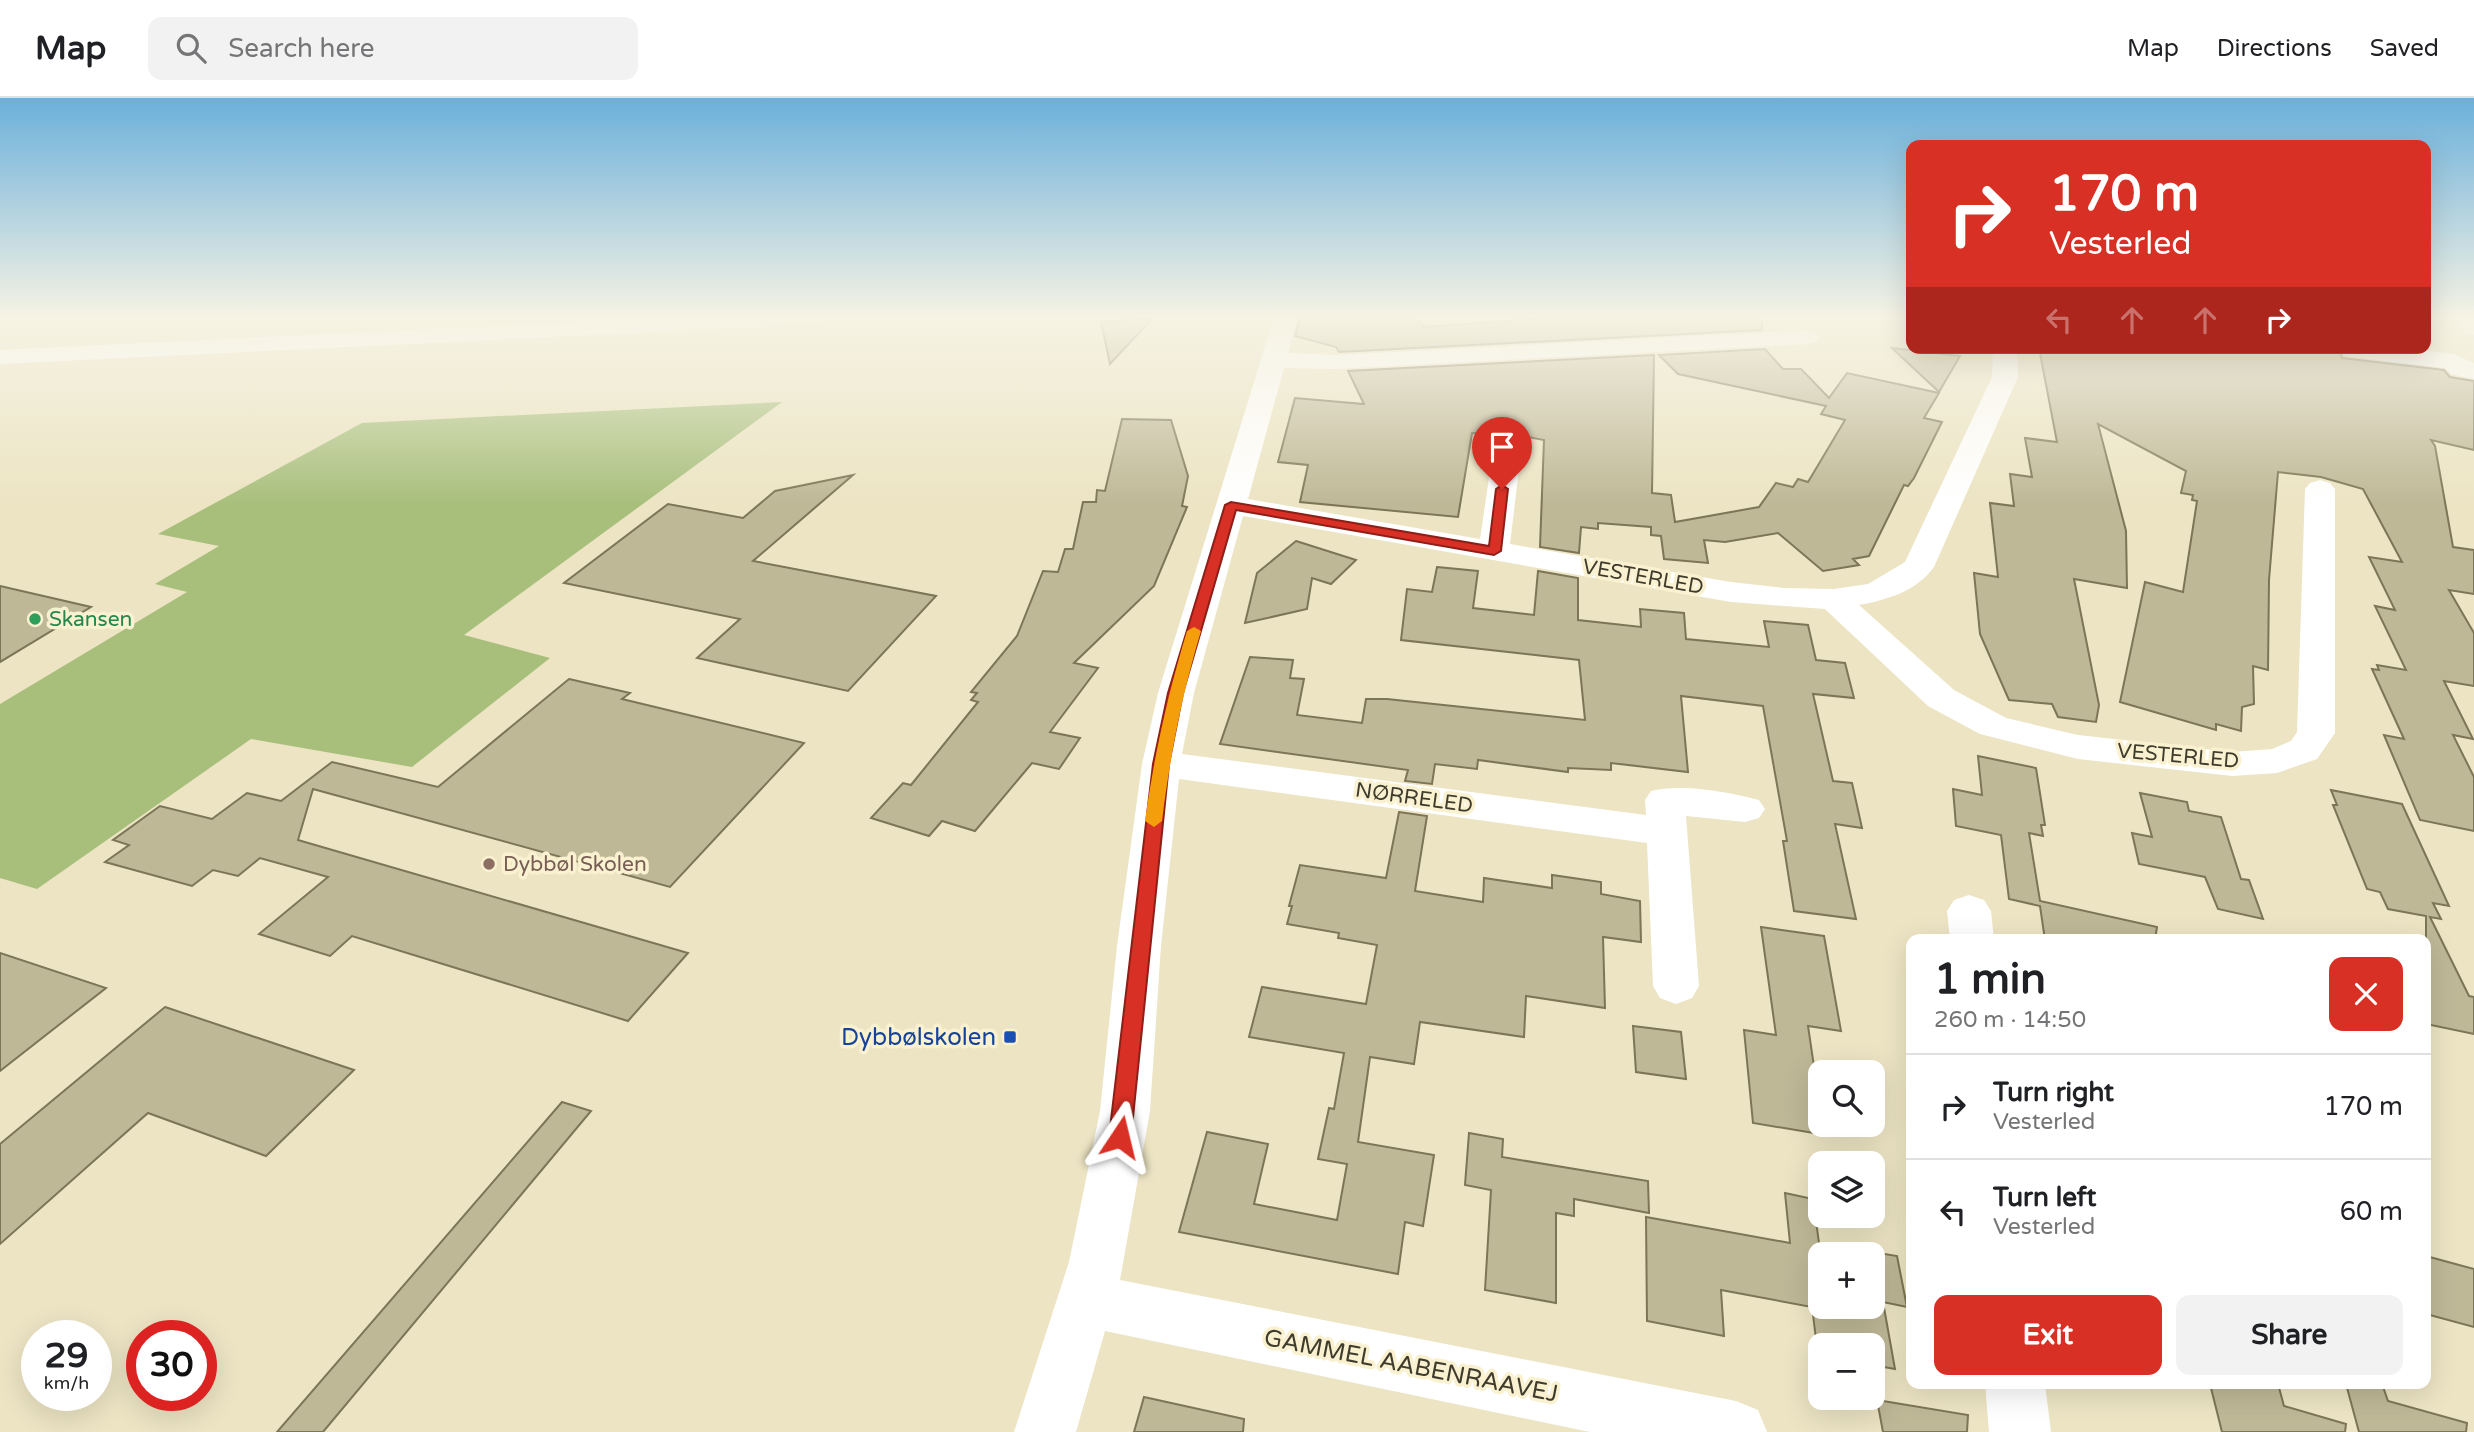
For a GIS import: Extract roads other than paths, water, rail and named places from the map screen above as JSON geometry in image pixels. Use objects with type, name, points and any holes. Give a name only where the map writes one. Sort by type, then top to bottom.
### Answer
[{"type":"street","points":[[1045,1432],[1086,1300],[1104,1230],[1125,1111],[1139,946],[1161,764],[1175,693],[1267,379]]},
{"type":"street","name":"VESTERLED","points":[[1231,505],[1731,592],[1834,599],[1876,592],[1898,582],[1918,567],[1998,379]]},
{"type":"street","points":[[1494,551],[1508,444]]},
{"type":"street","name":"VESTERLED","points":[[1834,599],[1941,698],[1993,726],[2078,747],[2232,764],[2277,761],[2304,750],[2316,733],[2320,489]]},
{"type":"street","name":"NØRRELED","points":[[1161,764],[1667,832]]},
{"type":"street","points":[[1676,986],[1665,800],[1745,809]]},
{"type":"street","name":"GAMMEL AABENRAAVEJ","points":[[1086,1300],[1736,1432]]},
{"type":"street","points":[[2016,1389],[2020,1432]]},
{"type":"place","name":"Skansen","points":[[35,619]]},
{"type":"place","name":"Dybbøl Skolen","points":[[489,864]]},
{"type":"place","name":"Dybbølskolen","points":[[1010,1037]]}]
